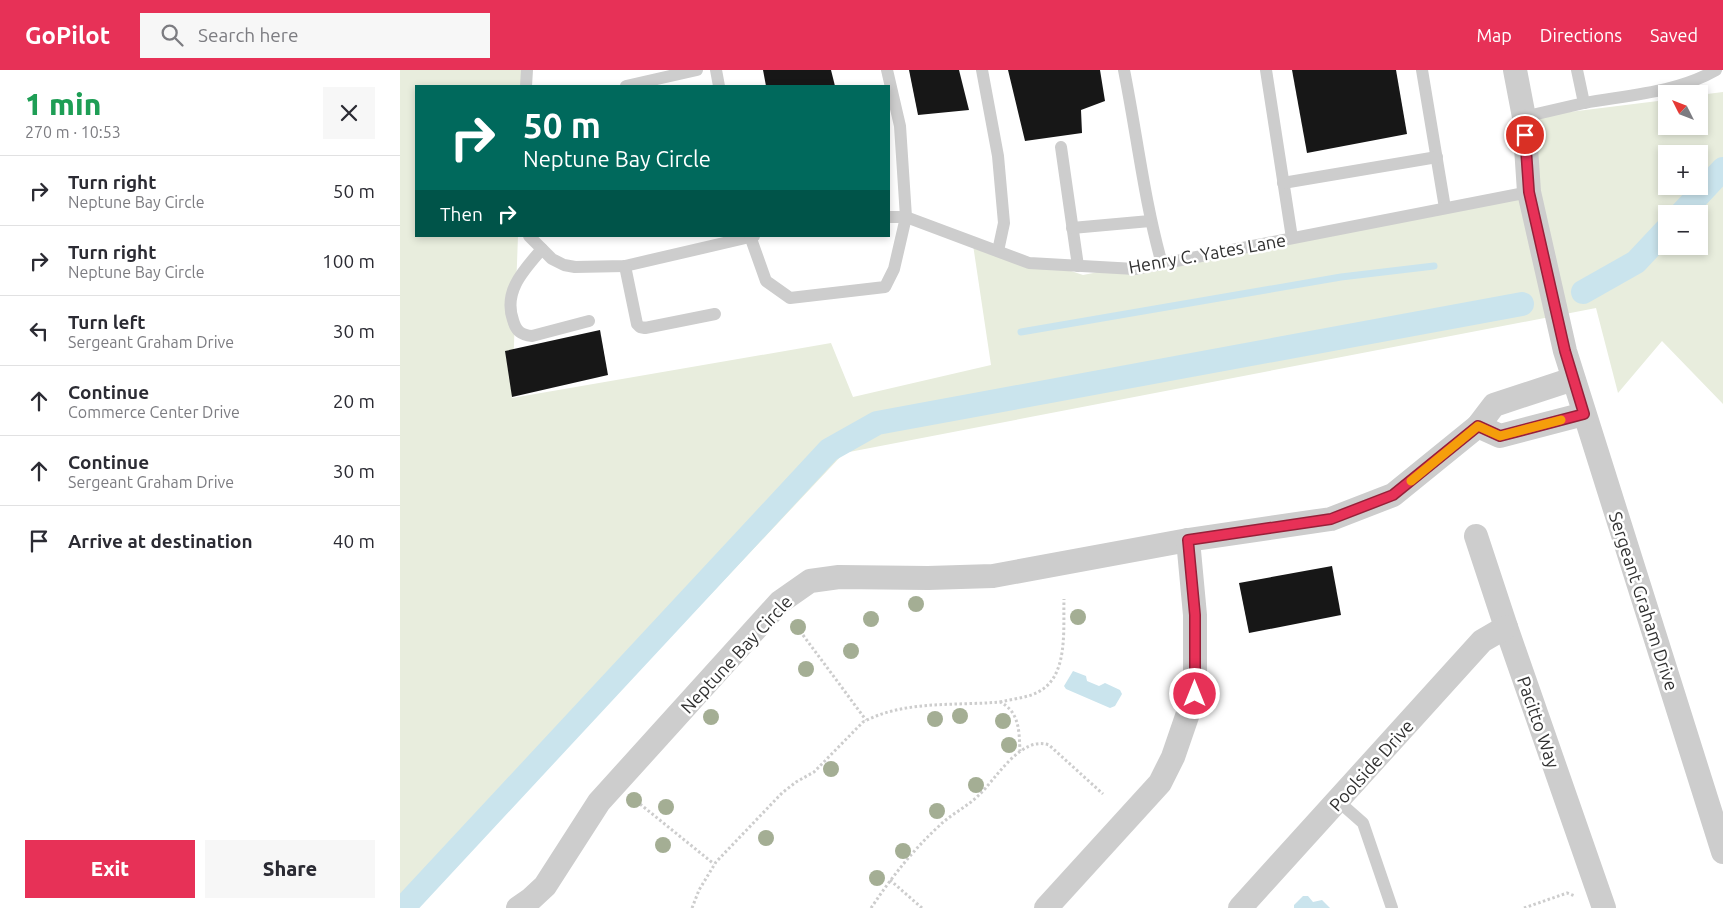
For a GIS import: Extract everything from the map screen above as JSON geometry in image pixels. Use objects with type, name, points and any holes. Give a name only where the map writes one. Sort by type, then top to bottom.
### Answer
[{"type":"street","points":[[1515,70],[1524,117],[1529,192]]},
{"type":"street","name":"Sergeant Graham Drive","points":[[1529,192],[1573,379],[1723,852]]},
{"type":"street","name":"Neptune Bay Circle","points":[[518,908],[545,886],[599,802],[780,602],[810,581],[839,577],[928,578],[993,576],[1188,540],[1331,519],[1393,495],[1478,426],[1494,405],[1573,379]]},
{"type":"street","points":[[1478,426],[1500,436],[1584,414]]},
{"type":"street","name":"Pacitto Way","points":[[1476,536],[1604,908]]},
{"type":"street","points":[[1046,908],[1160,783],[1174,757],[1195,694],[1195,615],[1188,540]]},
{"type":"street","name":"Poolside Drive","points":[[1240,908],[1482,641],[1506,627]]},
{"type":"lane","points":[[526,85],[528,70]]},
{"type":"lane","points":[[630,85],[697,70]]},
{"type":"lane","points":[[716,70],[719,85]]},
{"type":"lane","points":[[530,237],[552,259],[569,266],[625,266],[752,237],[766,281],[790,298],[885,287],[894,269],[906,217],[900,126],[887,70]]},
{"type":"lane","points":[[982,70],[998,156],[1004,223],[998,251]]},
{"type":"lane","points":[[1124,70],[1150,221],[1162,264]]},
{"type":"lane","points":[[1266,70],[1292,238]]},
{"type":"lane","points":[[1422,70],[1445,208]]},
{"type":"lane","points":[[1577,70],[1584,104]]},
{"type":"lane","points":[[1524,117],[1682,86],[1716,70]]},
{"type":"lane","points":[[1061,147],[1078,266]]},
{"type":"lane","points":[[1283,183],[1437,157]]},
{"type":"lane","name":"Henry C. Yates Lane","points":[[890,217],[906,217],[1028,263],[1135,269],[1529,192]]},
{"type":"lane","points":[[1072,228],[1150,221]]},
{"type":"lane","points":[[542,249],[513,286],[510,311],[517,331],[522,335],[532,336],[589,321]]},
{"type":"lane","points":[[625,266],[637,324],[640,327],[645,328],[715,314]]},
{"type":"lane","points":[[1338,801],[1363,823],[1392,908]]},
{"type":"path","points":[[692,908],[698,890],[714,864],[782,793],[796,782],[814,772],[866,720],[887,712],[934,705],[1000,702],[1037,693],[1047,687],[1055,675],[1061,659],[1064,600]]},
{"type":"path","points":[[800,631],[866,720]]},
{"type":"path","points":[[1000,702],[1007,706],[1016,720],[1020,752]]},
{"type":"path","points":[[871,908],[914,850],[940,825],[978,796],[999,771],[1026,747],[1042,743],[1049,745],[1103,794]]},
{"type":"path","points":[[640,804],[714,864]]},
{"type":"path","points":[[890,880],[922,908]]},
{"type":"path","points":[[1524,908],[1567,893],[1576,896],[1581,894]]},
{"type":"green space","points":[[400,70],[525,70],[524,85],[415,85],[415,237],[518,237],[512,398],[831,343],[853,397],[991,365],[972,238],[1083,275],[1531,187],[1537,116],[1658,101],[1658,135],[1708,135],[1708,94],[1723,92],[1723,404],[1662,341],[1618,393],[1596,308],[844,453],[415,908],[400,908]]},
{"type":"water","points":[[1073,671],[1086,676],[1087,681],[1099,686],[1105,683],[1120,690],[1122,694],[1115,706],[1110,708],[1066,689],[1064,686]]},
{"type":"water","points":[[1303,896],[1308,896],[1313,902],[1322,900],[1330,908],[1294,908],[1294,905]]},
{"type":"building","points":[[763,70],[831,70],[835,85],[766,85]]},
{"type":"building","points":[[909,70],[959,70],[969,110],[918,115]]},
{"type":"building","points":[[1008,70],[1100,70],[1105,101],[1081,110],[1082,133],[1025,141]]},
{"type":"building","points":[[1292,70],[1396,70],[1407,134],[1307,153]]},
{"type":"building","points":[[600,330],[608,375],[512,397],[505,351]]},
{"type":"building","points":[[1332,566],[1341,615],[1249,633],[1239,583]]},
{"type":"waterway","points":[[1689,205],[1723,169]]},
{"type":"waterway","points":[[1583,292],[1636,262],[1658,239]]},
{"type":"waterway","points":[[1021,332],[1341,277],[1434,266]]},
{"type":"waterway","points":[[403,908],[829,450],[877,423],[1522,304]]},
{"type":"slow traffic","points":[[1411,481],[1478,426],[1500,436],[1561,420]]},
{"type":"route","points":[[1195,694],[1195,615],[1188,540],[1331,519],[1393,495],[1478,426],[1500,436],[1584,414],[1565,351],[1529,192],[1525,135]]}]
